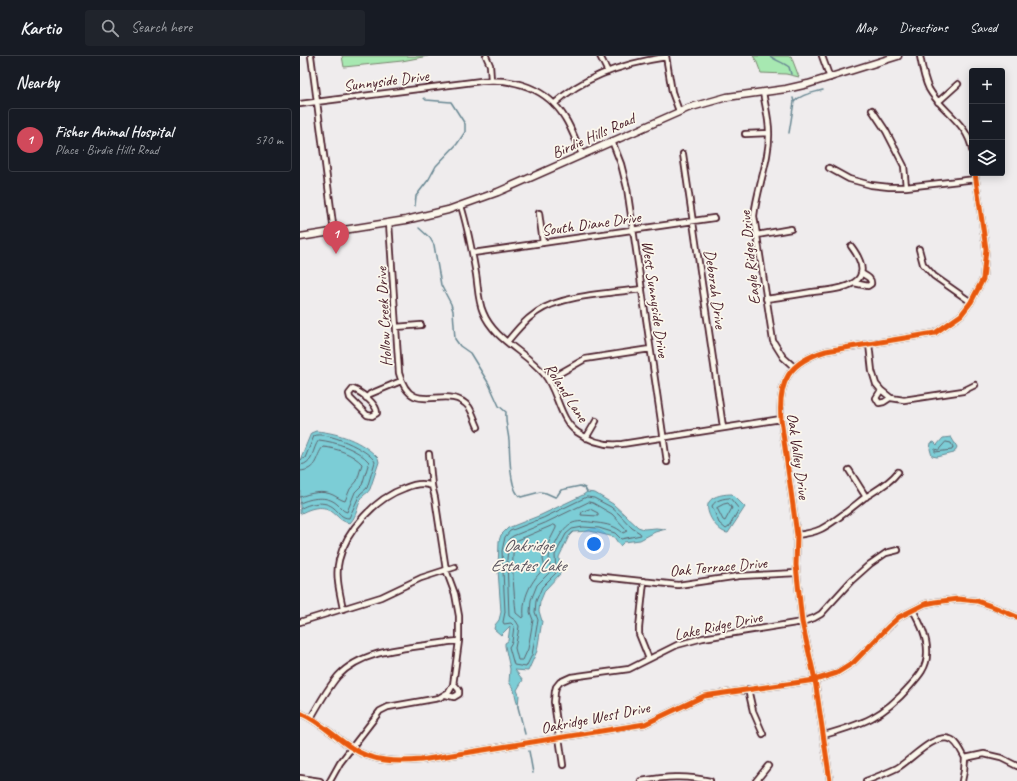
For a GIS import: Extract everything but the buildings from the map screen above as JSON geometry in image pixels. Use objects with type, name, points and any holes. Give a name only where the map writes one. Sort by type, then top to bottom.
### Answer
[{"type":"main road","name":"Birdie Hills Road","points":[[300,237],[421,217],[461,206],[498,192],[679,111],[716,100],[786,89],[830,78],[898,56]]},
{"type":"street","points":[[311,56],[334,232]]},
{"type":"street","points":[[486,56],[490,65],[491,80]]},
{"type":"street","points":[[600,56],[608,72]]},
{"type":"street","points":[[554,104],[575,87],[608,72],[637,62],[666,56],[672,92],[679,111]]},
{"type":"street","points":[[822,56],[830,78]]},
{"type":"street","points":[[920,56],[922,70],[929,89],[938,102],[965,130],[970,140]]},
{"type":"street","name":"Sunnyside Drive","points":[[300,104],[491,80],[515,82],[534,89],[554,104],[566,119],[582,154]]},
{"type":"street","points":[[938,102],[958,84]]},
{"type":"street","name":"Eagle Ridge Drive","points":[[763,92],[769,133],[767,153],[756,199],[754,216],[773,341],[781,354],[794,367]]},
{"type":"street","points":[[872,110],[886,131],[904,166],[906,187]]},
{"type":"street","points":[[745,134],[769,133]]},
{"type":"street","name":"West Sunnyside Drive","points":[[612,141],[624,173],[667,462]]},
{"type":"street","name":"Deborah Drive","points":[[683,154],[723,427]]},
{"type":"street","points":[[829,168],[849,179],[888,188],[976,179]]},
{"type":"street","name":"Oak Valley Drive","points":[[830,781],[815,680],[802,622],[797,573],[797,535],[779,402],[788,376],[794,367],[810,356],[826,351],[935,333],[961,315],[971,302],[983,279],[986,249],[976,176]]},
{"type":"street","name":"Roland Lane","points":[[461,206],[472,253],[483,314],[491,327],[533,363],[548,380],[566,419],[575,431],[586,438],[603,444],[612,445],[781,419]]},
{"type":"street","points":[[539,212],[543,243]]},
{"type":"street","name":"South Diane Drive","points":[[472,253],[714,218]]},
{"type":"street","name":"Hollow Creek Drive","points":[[389,223],[399,373],[401,381],[405,388],[416,397],[424,399],[444,396],[457,399],[469,408],[478,427]]},
{"type":"street","points":[[757,235],[791,229]]},
{"type":"street","points":[[766,298],[840,289],[854,283],[861,273],[862,267],[858,256],[851,246]]},
{"type":"street","points":[[919,249],[924,264],[934,276],[971,302]]},
{"type":"street","points":[[854,283],[868,286],[871,284],[871,280],[861,273]]},
{"type":"street","points":[[507,342],[524,322],[538,311],[554,303],[642,289]]},
{"type":"street","points":[[396,327],[421,326]]},
{"type":"street","points":[[869,344],[872,371],[876,384],[880,390],[890,398],[904,400],[963,392],[975,384]]},
{"type":"street","points":[[548,380],[585,359],[650,349]]},
{"type":"street","points":[[366,398],[370,394],[401,381]]},
{"type":"street","points":[[353,389],[357,390],[366,398],[377,410],[372,416],[367,415],[350,398],[349,394],[353,389]]},
{"type":"street","points":[[880,390],[876,398],[879,403],[890,398]]},
{"type":"street","points":[[586,438],[596,421]]},
{"type":"street","points":[[330,781],[340,763],[380,711],[388,707],[434,700],[446,695],[452,689],[454,684],[459,642],[458,607],[446,570],[428,454]]},
{"type":"street","points":[[849,470],[866,497]]},
{"type":"street","points":[[797,535],[809,534],[820,529],[889,483],[898,472]]},
{"type":"street","points":[[343,609],[337,568],[346,541],[351,533],[370,510],[384,498],[411,485],[427,484],[432,486]]},
{"type":"street","name":"Lake Ridge Drive","points":[[563,765],[554,702],[554,691],[560,682],[571,677],[629,669],[677,645],[703,638],[802,622],[814,618],[821,614],[851,581],[870,564],[886,553],[898,550]]},
{"type":"street","points":[[300,622],[381,597],[422,578],[455,567]]},
{"type":"street","name":"Oak Terrace Drive","points":[[594,576],[678,585],[739,576],[797,573]]},
{"type":"street","points":[[644,581],[639,634],[649,659]]},
{"type":"street","name":"Oakridge West Drive","points":[[300,713],[322,724],[352,748],[377,759],[399,762],[421,760],[645,724],[704,696],[815,680],[837,673],[853,663],[899,617],[925,604],[952,599],[977,601],[1017,617]]},
{"type":"street","points":[[824,735],[852,727],[869,720],[884,711],[898,700],[924,668],[928,653],[925,637],[913,610]]},
{"type":"street","points":[[311,718],[330,686],[348,668],[358,661],[379,653],[448,642],[459,642]]},
{"type":"street","points":[[446,695],[456,697],[459,694],[459,690],[454,684]]},
{"type":"street","points":[[748,689],[753,711],[763,734]]},
{"type":"street","points":[[866,781],[898,768],[930,743],[940,739],[950,738],[958,745],[965,758],[962,781]]},
{"type":"street","points":[[965,758],[984,754],[1001,758],[1017,766]]},
{"type":"street","points":[[756,781],[768,766]]},
{"type":"street","points":[[641,781],[680,776],[710,781]]},
{"type":"street","points":[[300,778],[320,781]]},
{"type":"green space","points":[[342,56],[428,56],[402,61],[344,67]]},
{"type":"green space","points":[[753,56],[791,56],[799,77],[786,74],[761,73]]},
{"type":"water","points":[[316,431],[350,439],[365,447],[378,458],[379,462],[370,489],[361,499],[355,517],[350,523],[342,520],[331,511],[323,508],[307,510],[300,514],[300,460],[311,433]]},
{"type":"water","points":[[951,437],[957,447],[954,453],[937,457],[932,456],[930,449],[931,443],[934,442],[937,445],[943,438]]},
{"type":"water","name":"Oakridge Estates Lake","points":[[587,492],[595,493],[613,504],[638,527],[644,529],[666,529],[655,532],[640,540],[624,542],[620,546],[614,537],[590,531],[573,532],[569,536],[559,557],[560,574],[545,590],[540,602],[539,611],[542,621],[537,651],[528,671],[515,670],[523,680],[517,690],[519,695],[518,707],[514,690],[509,682],[510,669],[505,646],[505,643],[508,641],[510,626],[501,635],[494,629],[501,612],[498,570],[499,541],[501,535],[508,528],[541,515]]},
{"type":"water","points":[[732,494],[745,507],[728,533],[716,526],[712,521],[708,511],[708,506],[709,502],[713,498],[720,495]]},
{"type":"waterway","points":[[770,56],[789,67],[791,74]]},
{"type":"waterway","points":[[789,133],[794,102],[804,95],[823,90]]},
{"type":"waterway","points":[[415,206],[416,196],[429,179],[436,166],[457,144],[465,132],[465,124],[451,102],[426,100],[424,98]]},
{"type":"waterway","points":[[793,98],[794,102]]},
{"type":"waterway","points":[[419,228],[430,238],[434,245],[441,285],[453,311],[455,339],[460,346],[470,353],[489,384],[499,406],[506,412],[512,480],[517,494],[521,497],[540,492],[555,497],[561,490],[580,486],[585,488],[587,492]]},
{"type":"waterway","points":[[518,707],[525,734]]},
{"type":"waterway","points":[[529,751],[533,773]]},
{"type":"cycle path","points":[[830,781],[815,680],[802,622],[796,565],[797,535],[781,419],[784,384],[788,375],[795,367],[813,356],[826,351],[935,333],[961,315],[971,302],[983,279],[986,249],[975,176]]},
{"type":"cycle path","points":[[300,713],[321,725],[360,753],[385,760],[421,760],[645,724],[704,696],[815,680],[837,673],[853,663],[899,617],[925,604],[958,599],[977,601],[1017,617]]},
{"type":"place","name":"Fisher Animal Hospital","points":[[336,254]]}]
